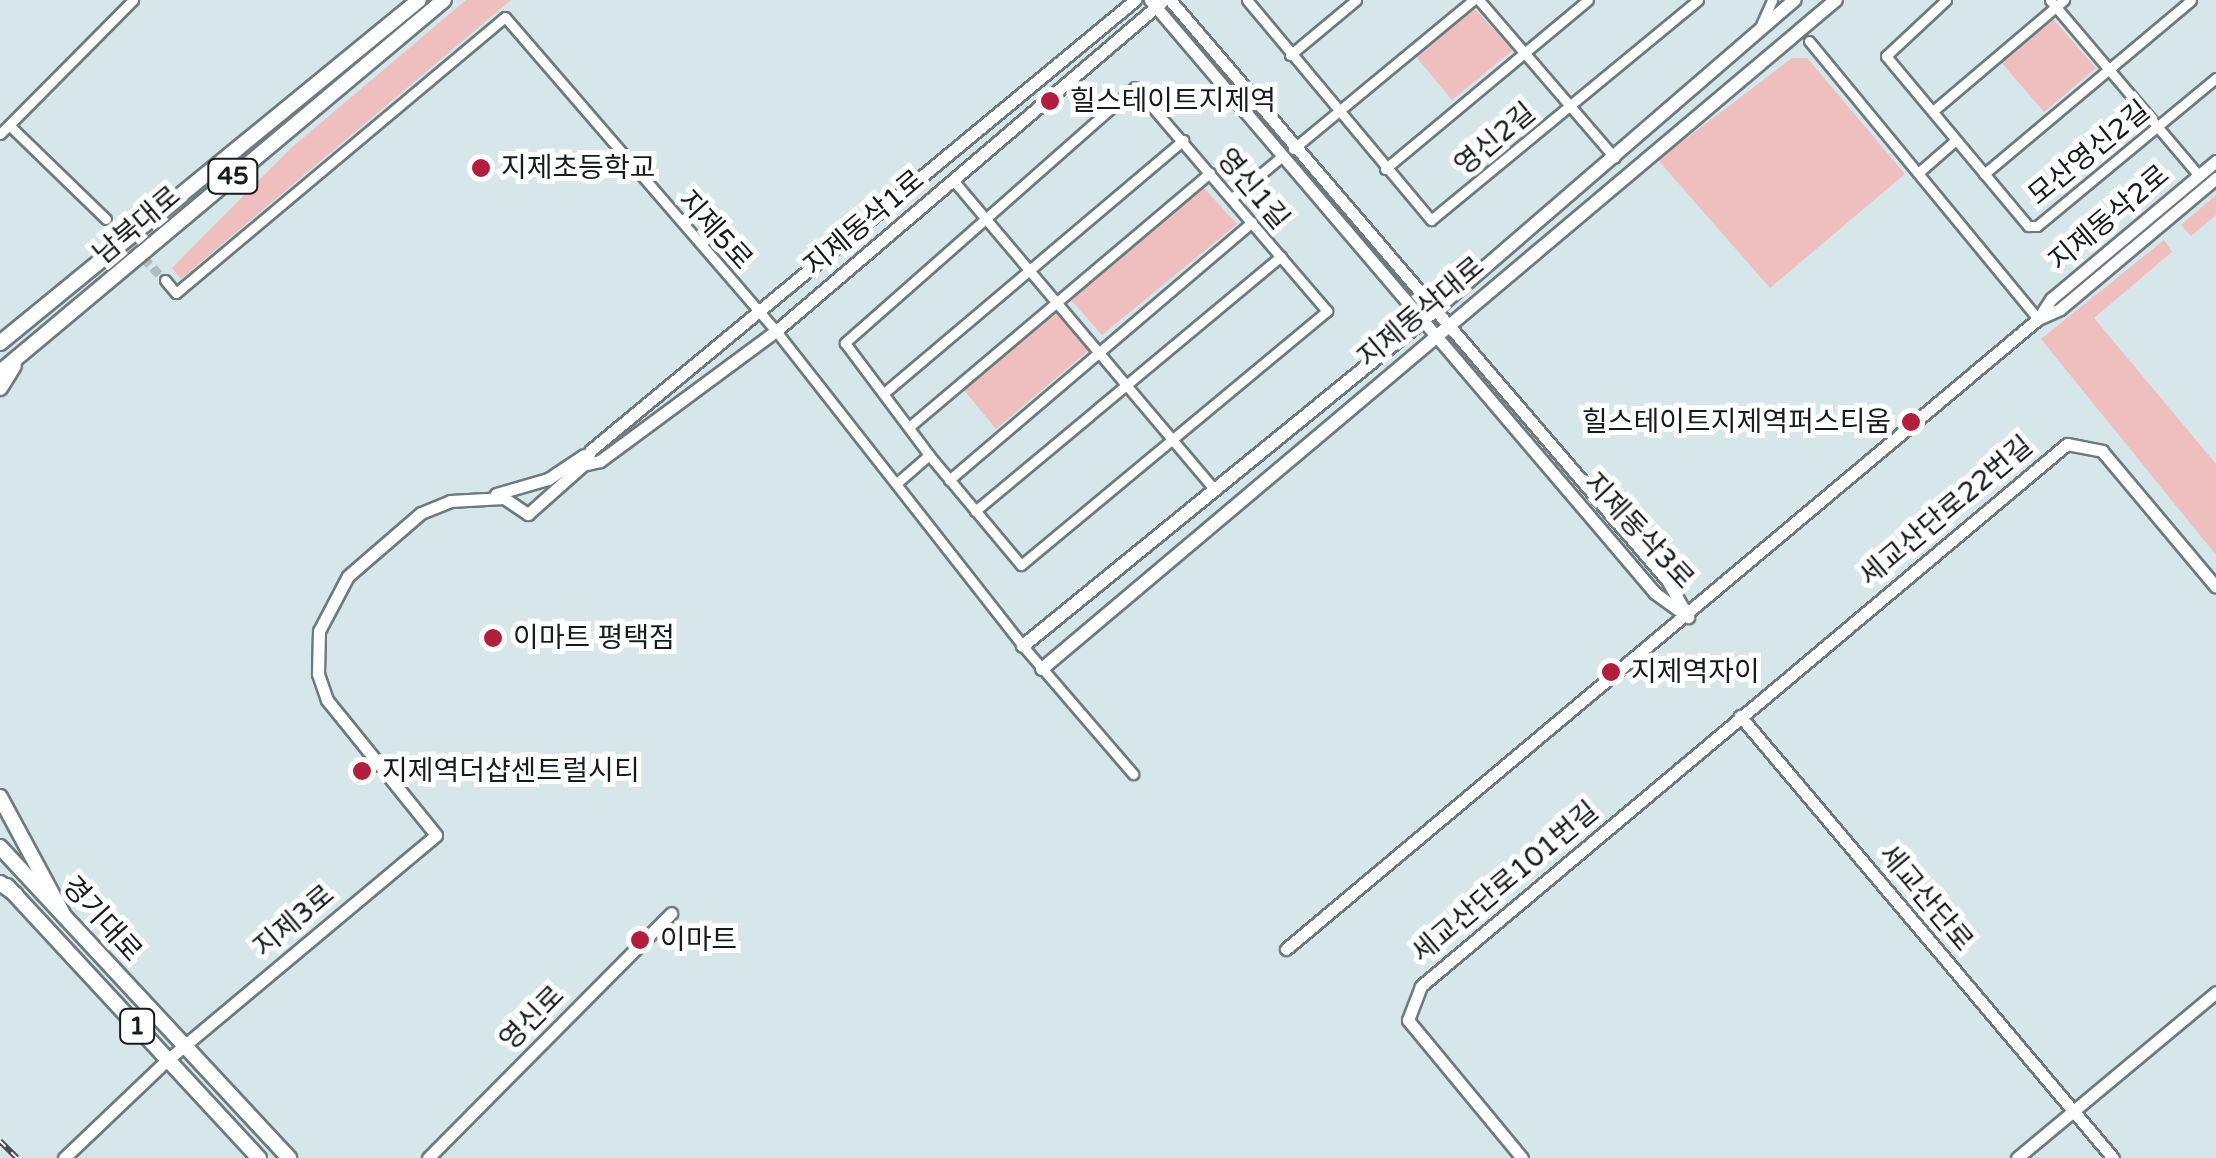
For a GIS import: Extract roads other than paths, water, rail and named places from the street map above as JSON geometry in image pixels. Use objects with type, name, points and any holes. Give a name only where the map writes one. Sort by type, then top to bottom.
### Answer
[{"type":"main road","name":"남북대로","points":[[0,343],[420,0]]},
{"type":"main road","name":"남북대로","points":[[0,372],[444,0]]},
{"type":"main road","name":"지제동삭대로","points":[[1023,646],[1426,317],[1795,0]]},
{"type":"main road","name":"지제동삭대로","points":[[1042,669],[1438,330],[1836,0]]},
{"type":"main road","points":[[0,332],[34,314]]},
{"type":"main road","points":[[0,388],[23,353]]},
{"type":"main road","points":[[0,797],[63,914]]},
{"type":"main road","name":"경기대로","points":[[0,847],[289,1158]]},
{"type":"main road","name":"경기대로","points":[[0,880],[259,1158]]},
{"type":"street","points":[[0,134],[133,0]]},
{"type":"street","name":"지제동삭1로","points":[[486,496],[528,514],[584,465],[591,450],[762,315],[1136,0]]},
{"type":"street","name":"영신2길","points":[[1247,0],[1385,169],[1433,219],[1698,0]]},
{"type":"street","points":[[1290,55],[1356,0]]},
{"type":"street","points":[[1293,148],[1476,0],[1615,158]]},
{"type":"street","points":[[1385,169],[1588,0]]},
{"type":"street","points":[[1760,28],[1772,0]]},
{"type":"street","name":"모산영신2길","points":[[1946,0],[1886,50],[2028,226],[2037,226],[2216,78]]},
{"type":"street","points":[[1984,174],[2191,0]]},
{"type":"street","name":"지제동삭1로","points":[[584,465],[600,461],[776,331],[1160,2]]},
{"type":"street","name":"지제동삭3로","points":[[1160,2],[1293,148],[1426,317]]},
{"type":"street","name":"지제동삭3로","points":[[1160,2],[1282,157],[1438,330],[1655,593],[1688,617]]},
{"type":"street","points":[[1932,110],[2057,2],[2198,176]]},
{"type":"street","points":[[1808,40],[1820,14]]},
{"type":"street","name":"지제5로","points":[[165,280],[176,293],[504,17],[776,331],[1023,646],[1133,774]]},
{"type":"street","points":[[1781,46],[1808,40]]},
{"type":"street","points":[[1808,40],[2038,319]]},
{"type":"street","name":"영신1길","points":[[1135,87],[1182,140],[1327,311],[1021,564],[949,480],[844,343],[1135,87]]},
{"type":"street","points":[[9,125],[106,219]]},
{"type":"street","points":[[884,393],[1182,140]]},
{"type":"street","points":[[1918,173],[1956,140]]},
{"type":"street","points":[[1232,198],[1282,157]]},
{"type":"street","name":"지제동삭2로","points":[[2038,319],[2051,299],[2216,161]]},
{"type":"street","points":[[908,427],[1210,173]]},
{"type":"street","name":"지제동삭2로","points":[[1286,948],[1688,617],[2038,319],[2060,308],[2216,178]]},
{"type":"street","points":[[953,180],[1215,490]]},
{"type":"street","points":[[949,480],[1252,222]]},
{"type":"street","points":[[975,511],[1281,256]]},
{"type":"street","name":"세교산단로22번길","points":[[1740,716],[2066,444],[2102,451],[2216,587]]},
{"type":"street","points":[[486,496],[548,479],[591,450]]},
{"type":"street","points":[[898,482],[929,454]]},
{"type":"street","name":"지제3로","points":[[64,1158],[146,1078],[436,835],[327,700],[318,674],[319,631],[348,576],[421,513],[486,496]]},
{"type":"street","name":"세교산단로","points":[[1740,716],[2113,1158]]},
{"type":"street","name":"세교산단로101번길","points":[[1522,1158],[1408,1020],[1421,986],[1740,716]]},
{"type":"street","name":"영신로","points":[[428,1158],[671,913]]},
{"type":"street","points":[[2017,1158],[2216,992]]},
{"type":"tunnel","points":[[106,219],[165,280]]},
{"type":"railway","points":[[0,1141],[17,1158]]},
{"type":"place","name":"힐스테이트지제역","points":[[1050,101]]},
{"type":"place","name":"지제초등학교","points":[[481,168]]},
{"type":"place","name":"힐스테이트지제역퍼스티움","points":[[1911,422]]},
{"type":"place","name":"이마트 평택점","points":[[493,638]]},
{"type":"place","name":"지제역자이","points":[[1611,672]]},
{"type":"place","name":"지제역더샵센트럴시티","points":[[362,771]]},
{"type":"place","name":"이마트","points":[[640,940]]}]
